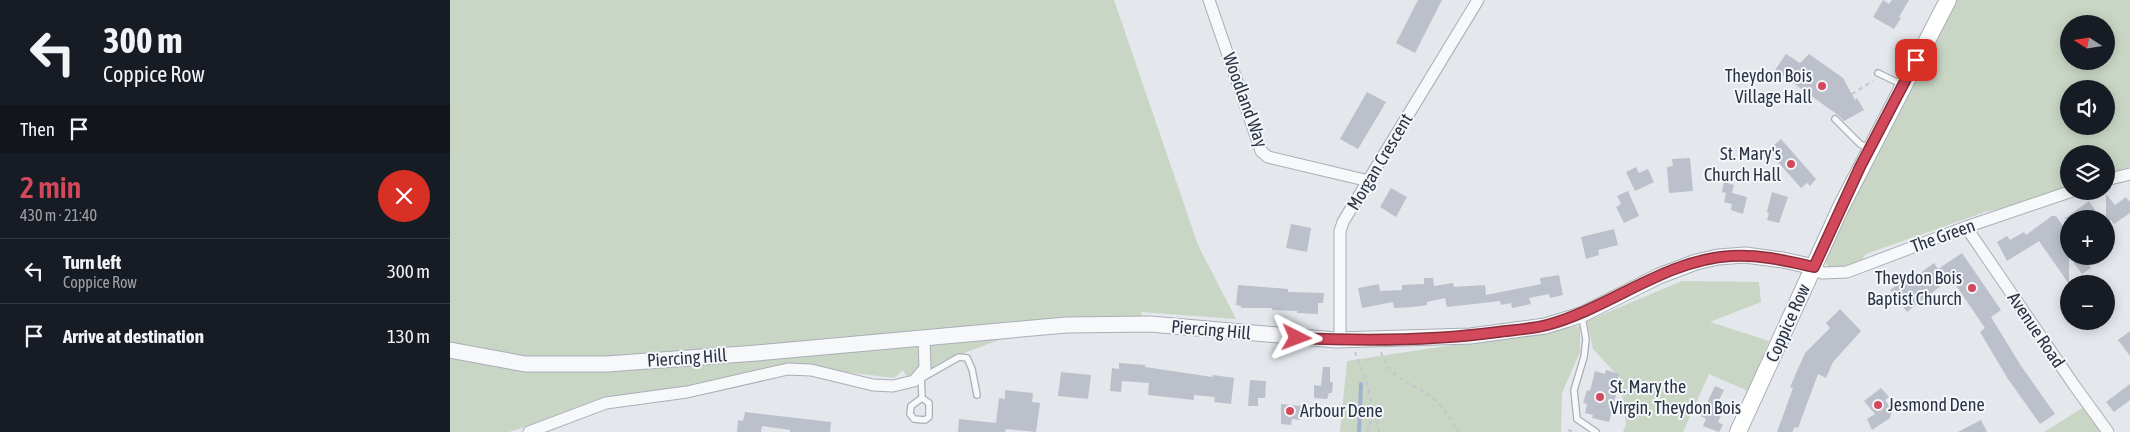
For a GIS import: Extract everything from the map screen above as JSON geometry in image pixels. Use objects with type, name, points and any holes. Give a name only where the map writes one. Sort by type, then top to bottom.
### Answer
[{"type":"main road","name":"Coppice Row","points":[[1738,432],[1870,149],[1948,0]]},
{"type":"street","name":"Woodland Way","points":[[1209,0],[1261,151],[1268,157],[1369,181]]},
{"type":"street","name":"Morgan Crescent","points":[[1340,340],[1340,231],[1343,222],[1478,0]]},
{"type":"street","points":[[2115,178],[2130,174]]},
{"type":"street","name":"The Green","points":[[1814,267],[1822,273],[1847,272],[1966,227],[2060,195]]},
{"type":"street","name":"Avenue Road","points":[[1966,227],[2108,432]]},
{"type":"street","name":"Piercing Hill","points":[[450,350],[526,364],[607,364],[757,353],[1066,325],[1150,324],[1297,338],[1340,340],[1357,348],[1545,326],[1581,315],[1658,276],[1696,262],[1718,257],[1745,255],[1783,260],[1814,267]]},
{"type":"street","points":[[922,375],[926,368],[924,338]]},
{"type":"street","name":"Piercing Hill","points":[[529,432],[606,403],[687,392],[788,369],[811,370],[873,385],[893,386],[914,381],[922,375]]},
{"type":"lane","points":[[1878,73],[1903,85]]},
{"type":"lane","points":[[1835,119],[1860,144],[1870,149]]},
{"type":"lane","points":[[1581,315],[1586,339],[1584,357],[1574,390],[1576,411],[1577,418],[1596,432]]},
{"type":"lane","points":[[922,398],[922,375],[959,357],[967,358],[972,369],[978,396]]},
{"type":"path","points":[[1852,94],[1873,81],[1878,73]]},
{"type":"path","points":[[1357,348],[1379,432]]},
{"type":"path","points":[[1380,351],[1384,364],[1404,382],[1435,400],[1448,415],[1458,432]]},
{"type":"path","points":[[1367,432],[1374,412]]},
{"type":"path","points":[[1568,430],[1574,432]]},
{"type":"green space","points":[[450,0],[1114,0],[1198,245],[1236,319],[1141,312],[1142,319],[1004,338],[943,361],[910,382],[903,370],[894,378],[787,365],[689,388],[606,401],[509,432],[450,432]]},
{"type":"green space","points":[[1955,0],[2130,0],[2130,167],[2115,171],[2115,145],[2060,145],[2060,190],[2031,199],[2024,204],[1985,212],[1866,254],[1861,261],[1841,268],[1829,267],[1824,261],[1874,157]]},
{"type":"green space","points":[[1682,281],[1759,282],[1761,302],[1710,322],[1769,341],[1748,391],[1709,374],[1683,432],[1623,432],[1626,425],[1620,378],[1593,349],[1587,321]]},
{"type":"green space","points":[[1580,326],[1580,352],[1562,393],[1561,432],[1340,432],[1347,361]]},
{"type":"green space","points":[[2084,407],[2102,432],[2044,432]]},
{"type":"building","points":[[1418,0],[1442,0],[1415,53],[1396,43]]},
{"type":"building","points":[[1883,0],[1889,4],[1892,0],[1909,0],[1894,29],[1873,17]]},
{"type":"building","name":"Theydon Bois Village Hall","points":[[1786,54],[1800,63],[1809,54],[1843,78],[1855,100],[1857,98],[1864,110],[1844,121],[1775,70]]},
{"type":"building","points":[[1367,92],[1386,102],[1358,149],[1340,139]]},
{"type":"building","name":"St. Mary's Church Hall","points":[[1781,139],[1816,179],[1810,186],[1807,183],[1801,188],[1778,162],[1783,157],[1773,146]]},
{"type":"building","points":[[1690,158],[1693,191],[1669,193],[1667,167],[1673,166],[1672,159]]},
{"type":"building","points":[[1636,167],[1639,173],[1648,169],[1654,182],[1635,191],[1626,172]]},
{"type":"building","points":[[1724,182],[1734,185],[1732,193],[1747,197],[1743,214],[1731,210],[1732,204],[1724,202],[1726,193],[1722,192]]},
{"type":"building","points":[[1391,188],[1407,197],[1396,217],[1380,207]]},
{"type":"building","points":[[1628,191],[1639,216],[1624,223],[1616,207],[1621,204],[1617,196]]},
{"type":"building","points":[[1772,192],[1788,197],[1779,223],[1767,220]]},
{"type":"building","points":[[2126,197],[2130,202],[2130,213],[2115,223],[2115,210],[2106,210],[2106,200],[2111,200],[2115,205]]},
{"type":"building","points":[[2089,201],[2095,210],[2076,210]]},
{"type":"building","points":[[2052,216],[2056,216],[2060,222],[2060,265],[2069,265],[2069,275],[2063,275],[2039,241],[2007,261],[1997,242],[2007,236],[2010,240],[2024,232],[2026,235]]},
{"type":"building","points":[[1291,224],[1311,228],[1307,252],[1286,248]]},
{"type":"building","points":[[1614,229],[1618,245],[1598,250],[1599,255],[1586,259],[1581,237]]},
{"type":"building","points":[[1962,253],[2001,310],[1991,317],[2021,366],[2055,414],[2040,424],[2008,379],[1980,332],[1985,328],[1951,278],[1907,312],[1890,290],[1900,283],[1902,286],[1934,263],[1938,269]]},
{"type":"building","points":[[2076,265],[2089,265],[2091,268],[2082,274]]},
{"type":"building","points":[[1559,275],[1563,295],[1550,298],[1549,294],[1529,298],[1531,304],[1512,308],[1511,303],[1501,305],[1500,301],[1447,307],[1445,298],[1427,302],[1427,305],[1413,307],[1394,308],[1393,302],[1362,308],[1358,288],[1379,284],[1380,291],[1402,290],[1402,285],[1424,284],[1424,278],[1433,278],[1434,286],[1453,283],[1454,287],[1485,285],[1486,295],[1541,284],[1540,278]]},
{"type":"building","points":[[1238,285],[1288,289],[1288,292],[1324,293],[1323,303],[1318,303],[1318,314],[1272,310],[1272,308],[1241,308],[1241,306],[1236,305]]},
{"type":"building","points":[[1840,309],[1861,331],[1833,362],[1826,378],[1818,374],[1798,428],[1795,427],[1792,432],[1777,432],[1793,388],[1790,387],[1805,353],[1830,328],[1826,323]]},
{"type":"building","points":[[2130,331],[2130,356],[2118,340]]},
{"type":"building","points":[[1119,363],[1145,365],[1145,367],[1212,377],[1213,375],[1234,378],[1231,404],[1214,402],[1215,397],[1194,395],[1194,400],[1148,395],[1149,383],[1122,381],[1121,392],[1110,391],[1112,368],[1119,369]]},
{"type":"building","points":[[1323,367],[1330,367],[1330,382],[1333,382],[1332,393],[1329,393],[1327,399],[1314,398],[1314,385],[1321,386]]},
{"type":"building","name":"St. Mary the Virgin, Theydon Bois","points":[[1606,370],[1619,374],[1616,386],[1618,387],[1609,422],[1592,418],[1593,415],[1585,413],[1587,404],[1583,403],[1587,390],[1590,391],[1595,371],[1605,374]]},
{"type":"building","points":[[1061,372],[1091,375],[1088,399],[1058,396]]},
{"type":"building","points":[[1250,380],[1266,381],[1265,398],[1258,398],[1258,406],[1248,406]]},
{"type":"building","points":[[2130,384],[2130,400],[2114,412],[2106,402]]},
{"type":"building","points":[[1715,386],[1724,390],[1719,400],[1726,404],[1718,422],[1723,425],[1719,432],[1703,426],[1706,419],[1701,416]]},
{"type":"building","name":"Jesmond Dene","points":[[1881,388],[1889,397],[1885,400],[1892,410],[1890,418],[1872,430],[1867,419],[1875,414],[1864,401]]},
{"type":"building","points":[[1005,390],[1033,393],[1032,402],[1040,403],[1036,432],[1006,429],[1005,432],[958,432],[959,419],[996,423],[999,398],[1005,399]]},
{"type":"building","name":"Arbour Dene","points":[[1281,404],[1301,406],[1300,420],[1292,419],[1291,425],[1281,424]]},
{"type":"building","points":[[745,412],[831,422],[830,432],[790,432],[790,430],[762,426],[761,432],[737,432],[738,420],[743,421]]},
{"type":"building","points":[[1981,420],[1987,432],[1958,432]]},
{"type":"waterway","points":[[1359,432],[1361,384]]},
{"type":"place","name":"Theydon Bois Village Hall","points":[[1822,86]]},
{"type":"place","name":"St. Mary's Church Hall","points":[[1791,164]]},
{"type":"place","name":"Theydon Bois Baptist Church","points":[[1972,288]]},
{"type":"place","name":"St. Mary the Virgin, Theydon Bois","points":[[1600,397]]},
{"type":"place","name":"Jesmond Dene","points":[[1878,405]]},
{"type":"place","name":"Arbour Dene","points":[[1290,411]]},
{"type":"route","points":[[1297,338],[1340,340],[1470,336],[1545,326],[1581,315],[1658,276],[1696,262],[1718,257],[1757,256],[1814,267],[1860,167],[1916,60]]}]
